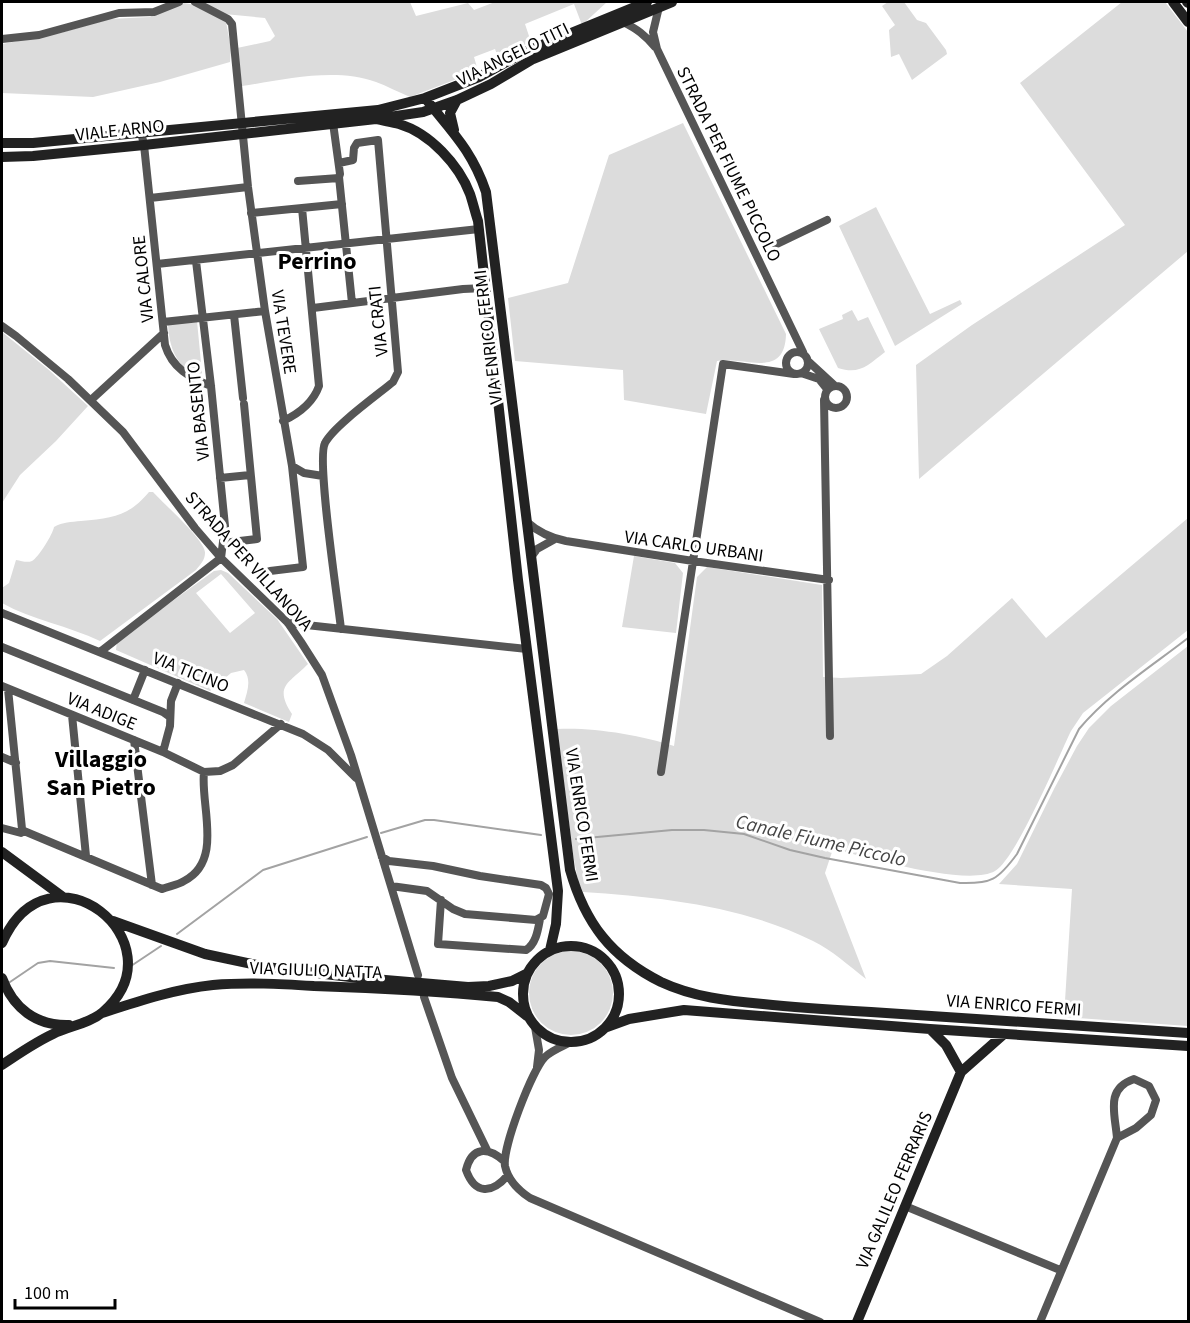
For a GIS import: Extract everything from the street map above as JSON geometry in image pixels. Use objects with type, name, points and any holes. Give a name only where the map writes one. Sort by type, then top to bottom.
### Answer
[{"type":"main road","name":"VIA ANGELO TITI","points":[[425,98],[479,77],[525,52],[648,2]]},
{"type":"main road","name":"VIA ANGELO TITI","points":[[434,108],[491,84],[533,59],[672,2]]},
{"type":"main road","points":[[1173,2],[1188,22]]},
{"type":"main road","name":"VIA ENRICO FERMI","points":[[425,98],[455,133],[478,169],[486,192],[570,870],[582,907],[613,950],[661,982],[718,1000],[1188,1033]]},
{"type":"main road","name":"VIALE ARNO","points":[[2,157],[144,145],[242,128],[378,110],[425,98]]},
{"type":"main road","points":[[455,133],[450,113],[457,100]]},
{"type":"main road","name":"VIALE ARNO","points":[[2,142],[33,143],[141,132],[333,123],[408,115],[434,108]]},
{"type":"main road","name":"VIA ENRICO FERMI","points":[[376,119],[401,124],[429,140],[444,155],[455,168],[470,194],[479,229],[527,650],[558,891],[556,924],[550,950]]},
{"type":"main road","points":[[2,852],[63,897]]},
{"type":"main road","points":[[2,943],[10,925],[25,910],[43,901],[63,897],[81,900],[99,908],[113,921],[123,939],[127,959],[125,979],[116,998],[102,1013]]},
{"type":"main road","name":"VIA GIULIO NATTA","points":[[113,921],[205,954],[266,967],[468,987],[500,983],[526,974]]},
{"type":"main road","points":[[572,946],[593,951],[613,950],[619,1001],[615,1015],[607,1028],[595,1037],[569,1043],[550,1039],[535,1027],[527,1016],[522,1002],[522,988],[526,974],[540,956],[550,950],[572,946]]},
{"type":"main road","points":[[593,951],[605,960],[614,972]]},
{"type":"main road","points":[[2,978],[7,993],[20,1009],[36,1020],[56,1025],[76,1024]]},
{"type":"main road","name":"VIA GIULIO NATTA","points":[[2,1065],[33,1044],[102,1013],[148,997],[214,985],[254,983],[364,987],[498,997],[509,1002],[527,1016]]},
{"type":"main road","name":"VIA ENRICO FERMI","points":[[607,1028],[629,1019],[684,1010],[1188,1046]]},
{"type":"main road","points":[[930,1029],[946,1045],[961,1072],[1004,1034]]},
{"type":"main road","points":[[1174,1045],[1188,1051]]},
{"type":"main road","name":"VIA GALILEO FERRARIS","points":[[857,1322],[961,1072]]},
{"type":"street","points":[[2,39],[39,34],[119,13],[154,12],[179,2]]},
{"type":"street","name":"VIA TEVERE","points":[[197,2],[232,24],[248,187],[265,311],[292,466],[303,567],[270,571]]},
{"type":"street","name":"STRADA PER FIUME PICCOLO","points":[[659,7],[653,32],[657,49],[803,352]]},
{"type":"street","points":[[623,22],[638,29],[657,49]]},
{"type":"street","points":[[333,123],[352,303]]},
{"type":"street","name":"VIA CALORE","points":[[141,132],[165,345],[173,362],[195,380],[211,386]]},
{"type":"street","name":"VIA CRATI","points":[[339,163],[353,160],[357,143],[378,140],[397,377],[334,431],[324,445],[323,476],[341,629]]},
{"type":"street","points":[[298,181],[339,178]]},
{"type":"street","points":[[150,198],[248,187]]},
{"type":"street","points":[[252,213],[342,204]]},
{"type":"street","points":[[283,421],[298,414],[316,394],[319,386],[302,208]]},
{"type":"street","points":[[775,245],[827,220]]},
{"type":"street","points":[[157,264],[258,255],[479,229]]},
{"type":"street","name":"VIA BASENTO","points":[[196,261],[225,526],[221,558]]},
{"type":"street","points":[[313,308],[485,288]]},
{"type":"street","points":[[163,322],[265,311]]},
{"type":"street","points":[[223,543],[256,539],[234,315]]},
{"type":"street","name":"STRADA PER VILLANOVA","points":[[2,326],[91,400],[129,439],[195,528],[221,558],[288,623],[322,675],[351,755],[418,975]]},
{"type":"street","points":[[792,331],[786,366],[797,374]]},
{"type":"street","points":[[91,400],[164,333]]},
{"type":"street","points":[[765,370],[795,351],[803,352],[830,387]]},
{"type":"street","points":[[797,374],[807,369],[809,362]]},
{"type":"street","points":[[661,772],[723,364],[797,374],[819,379],[830,387],[841,387],[847,396],[843,406],[831,412],[826,421]]},
{"type":"street","points":[[830,387],[824,400],[830,736]]},
{"type":"street","points":[[824,400],[829,406],[836,408]]},
{"type":"street","points":[[292,466],[304,473],[323,476]]},
{"type":"street","points":[[220,478],[250,475]]},
{"type":"street","name":"VIA CARLO URBANI","points":[[527,522],[555,539],[829,580]]},
{"type":"street","points":[[531,556],[537,549],[555,539]]},
{"type":"street","points":[[100,652],[221,558]]},
{"type":"street","name":"VIA TICINO","points":[[2,613],[303,734],[328,750],[357,779]]},
{"type":"street","points":[[288,623],[527,650]]},
{"type":"street","points":[[2,647],[163,712],[170,717]]},
{"type":"street","points":[[133,700],[145,670]]},
{"type":"street","points":[[163,752],[170,726],[171,700],[178,683]]},
{"type":"street","points":[[5,688],[24,831]]},
{"type":"street","name":"VIA ADIGE","points":[[5,688],[163,752],[204,772]]},
{"type":"street","points":[[72,715],[86,856]]},
{"type":"street","points":[[2,828],[21,833],[24,831],[162,889],[186,881],[204,859],[208,842],[204,772],[220,771],[233,765],[280,724]]},
{"type":"street","points":[[134,740],[152,885]]},
{"type":"street","points":[[2,757],[16,763]]},
{"type":"street","points":[[382,857],[389,861],[433,866],[541,885],[549,894],[535,939],[531,947],[526,950],[438,944],[441,900]]},
{"type":"street","points":[[391,886],[427,891],[453,909],[465,914],[540,919]]},
{"type":"street","points":[[424,997],[452,1078],[487,1150],[504,1161]]},
{"type":"street","points":[[535,1027],[539,1050],[537,1069]]},
{"type":"street","points":[[569,1043],[545,1057],[537,1069],[513,1124],[504,1161],[514,1186],[530,1198],[820,1322]]},
{"type":"street","points":[[1040,1322],[1117,1138],[1115,1094],[1124,1083],[1134,1079],[1149,1086],[1156,1100],[1151,1115],[1136,1128],[1117,1138]]},
{"type":"street","points":[[487,1150],[474,1155],[469,1160],[466,1170],[474,1185],[480,1189],[493,1188],[508,1175]]},
{"type":"street","points":[[905,1206],[1060,1270]]},
{"type":"shaded area","points":[[203,2],[410,2],[416,16],[468,3],[474,10],[495,2],[607,2],[582,25],[574,4],[525,24],[531,42],[498,57],[495,49],[474,57],[478,71],[410,97],[376,82],[343,75],[309,76],[242,86],[237,48],[270,41],[275,36],[265,18],[224,14]]},
{"type":"shaded area","points":[[888,2],[904,2],[917,20],[926,23],[946,50],[947,54],[912,80],[899,54],[891,57],[889,30],[895,25],[882,6]]},
{"type":"shaded area","points":[[1122,2],[1165,2],[1188,32],[1188,251],[919,479],[916,365],[972,325],[1125,225],[1020,83]]},
{"type":"shaded area","points":[[184,3],[195,5],[226,22],[231,48],[230,62],[160,82],[93,97],[2,93],[2,44],[60,33],[109,19],[150,17],[162,10]]},
{"type":"shaded area","points":[[683,123],[786,334],[784,348],[779,357],[771,361],[761,363],[717,361],[706,414],[624,400],[623,370],[515,361],[508,298],[568,283],[609,155]]},
{"type":"shaded area","points":[[876,207],[930,314],[960,300],[962,304],[895,346],[839,226]]},
{"type":"shaded area","points":[[852,310],[858,321],[868,317],[885,352],[863,367],[846,370],[838,368],[819,329],[843,319],[842,315]]},
{"type":"shaded area","points":[[197,321],[202,373],[200,375],[185,368],[175,356],[168,324]]},
{"type":"shaded area","points":[[2,332],[49,370],[88,406],[20,475],[2,503]]},
{"type":"shaded area","points":[[149,492],[153,492],[199,540],[205,553],[196,570],[100,641],[2,603],[2,588],[9,583],[16,560],[28,562],[35,559],[45,546],[54,527],[67,522],[119,515],[134,507]]},
{"type":"shaded area","points":[[1188,518],[1188,630],[1083,713],[1071,731],[1025,829],[1004,863],[995,871],[981,875],[963,875],[891,864],[833,849],[825,873],[866,979],[820,945],[758,919],[730,911],[671,900],[583,892],[578,881],[573,854],[557,729],[585,729],[616,733],[647,738],[674,746],[697,577],[707,567],[822,585],[823,677],[921,674],[947,656],[1012,598],[1046,638]]},
{"type":"shaded area","points":[[634,556],[675,563],[683,573],[676,633],[622,627]]},
{"type":"shaded area","points":[[221,570],[228,573],[277,619],[308,664],[286,685],[284,690],[286,704],[292,714],[289,722],[244,703],[248,682],[244,670],[231,673],[210,691],[116,650],[117,641],[214,571]],"holes":[[[221,574],[255,613],[230,633],[196,593]]]},
{"type":"shaded area","points":[[1188,646],[1188,1026],[1064,1017],[1072,889],[999,884],[1017,864],[1054,789],[1089,728],[1111,706]]},
{"type":"shaded area","points":[[571,951],[587,954],[601,963],[610,977],[613,993],[610,1009],[601,1023],[587,1032],[571,1035],[555,1032],[541,1023],[532,1009],[529,993],[532,977],[541,963],[555,954]]},
{"type":"waterway","name":"Canale Fiume Piccolo","points":[[576,839],[672,830],[744,834],[790,850],[825,858],[960,883],[987,881],[999,875],[1017,854],[1079,729],[1131,680],[1188,638]]},
{"type":"waterway","name":"Canale Fiume Piccolo","points":[[381,833],[425,820],[434,820],[541,835]]},
{"type":"waterway","name":"Canale Fiume Piccolo","points":[[177,934],[263,870],[367,837]]},
{"type":"waterway","name":"Canale Fiume Piccolo","points":[[131,966],[161,946]]},
{"type":"waterway","name":"Canale Fiume Piccolo","points":[[10,982],[38,963],[50,961],[114,968]]},
{"type":"district","name":"Perrino","points":[[317,261]]},
{"type":"district","name":"Villaggio San Pietro","points":[[101,773]]}]
